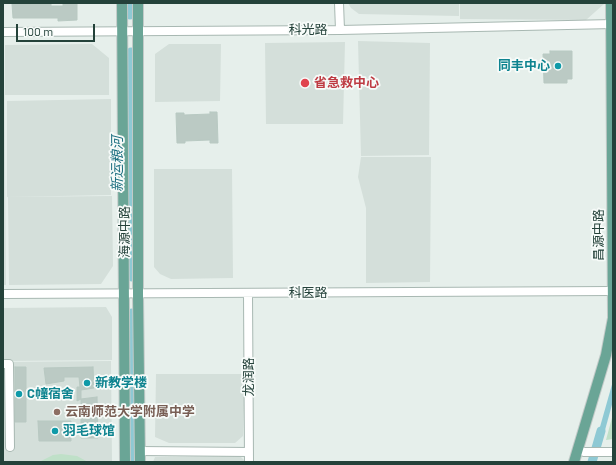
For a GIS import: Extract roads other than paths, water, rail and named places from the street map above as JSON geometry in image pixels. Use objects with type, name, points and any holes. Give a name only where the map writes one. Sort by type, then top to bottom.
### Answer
[{"type":"main road","name":"海源中路","points":[[122,3],[125,462]]},
{"type":"main road","name":"海源中路","points":[[138,3],[138,294],[140,462]]},
{"type":"main road","name":"昌源中路","points":[[581,462],[581,451],[609,341],[613,318],[611,3]]},
{"type":"main road","name":"昌源中路","points":[[574,462],[581,451],[613,352]]},
{"type":"street","points":[[339,3],[340,30]]},
{"type":"street","name":"科光路","points":[[3,32],[340,30],[612,24]]},
{"type":"street","name":"科医路","points":[[3,294],[613,291]]},
{"type":"street","name":"龙润路","points":[[248,293],[249,462]]},
{"type":"street","points":[[3,364],[9,364],[10,447]]},
{"type":"street","points":[[140,451],[249,452]]},
{"type":"street","points":[[581,451],[613,452]]},
{"type":"water","points":[[613,381],[613,401],[602,441],[596,441]]},
{"type":"waterway","name":"新运粮河","points":[[130,3],[130,15]]},
{"type":"waterway","name":"新运粮河","points":[[131,52],[132,277]]},
{"type":"waterway","name":"新运粮河","points":[[132,313],[133,462]]},
{"type":"waterway","points":[[592,462],[601,431]]},
{"type":"place","name":"同丰中心","points":[[558,66]]},
{"type":"place","name":"省急救中心","points":[[305,83]]},
{"type":"place","name":"新教学楼","points":[[87,383]]},
{"type":"place","name":"C幢宿舍","points":[[19,394]]},
{"type":"place","name":"云南师范大学附属中学","points":[[57,412]]},
{"type":"place","name":"羽毛球馆","points":[[55,431]]}]
